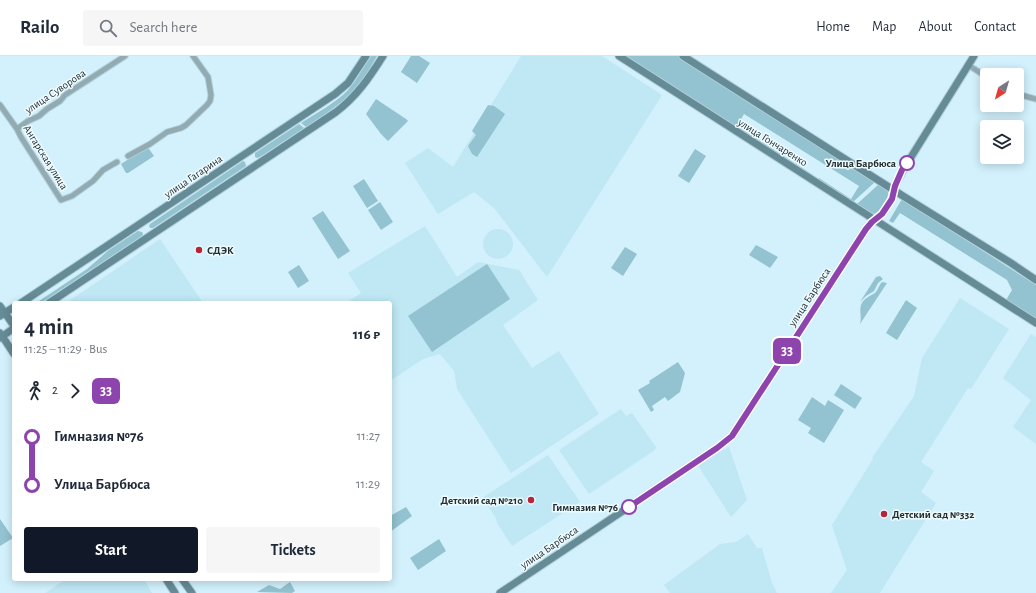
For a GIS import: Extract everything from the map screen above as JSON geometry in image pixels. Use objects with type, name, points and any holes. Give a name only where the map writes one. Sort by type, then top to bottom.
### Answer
[{"type":"street","name":"улица Суворова","points":[[17,129],[28,121],[39,116],[60,101],[65,95],[125,56]]},
{"type":"street","points":[[128,156],[150,144],[167,132],[186,125],[207,105],[211,95],[208,77],[193,56]]},
{"type":"street","name":"улица Гагарина","points":[[24,301],[248,153],[340,90],[348,83],[366,56]]},
{"type":"street","points":[[52,301],[336,112],[349,102],[367,80],[383,56]]},
{"type":"street","name":"улица Гончаренко","points":[[619,56],[1036,323]]},
{"type":"street","points":[[683,56],[1036,280]]},
{"type":"street","name":"улица Барбюса","points":[[500,593],[717,448],[736,430],[866,229],[882,214],[892,199],[902,170],[974,56]]},
{"type":"street","points":[[968,65],[980,73]]},
{"type":"street","points":[[1024,96],[1036,99]]},
{"type":"street","name":"Ангарская улица","points":[[0,105],[17,129],[61,200],[72,196],[93,181],[103,170],[117,162]]},
{"type":"street","points":[[248,153],[255,165]]},
{"type":"street","points":[[142,223],[150,236]]},
{"type":"street","points":[[0,306],[2,315],[12,325]]},
{"type":"street","points":[[2,315],[12,308]]},
{"type":"street","points":[[12,328],[1,336],[12,351]]},
{"type":"street","points":[[167,581],[172,592],[184,581],[192,593]]},
{"type":"shaded area","points":[[371,56],[377,56],[363,79],[348,96],[306,127],[301,123],[326,108],[348,90]]},
{"type":"shaded area","points":[[411,56],[419,56],[430,63],[417,83],[401,72]]},
{"type":"shaded area","points":[[521,56],[602,56],[662,95],[547,277],[494,208],[474,192],[438,214],[405,163],[428,148],[453,167]]},
{"type":"shaded area","points":[[624,56],[683,56],[875,182],[853,202],[818,180],[819,178],[851,199],[859,186],[744,114],[737,126],[813,175],[812,176]]},
{"type":"shaded area","points":[[376,99],[408,121],[388,141],[366,114]]},
{"type":"shaded area","points":[[488,105],[494,106],[505,114],[477,157],[472,154],[468,146],[476,135],[472,131]]},
{"type":"shaded area","points":[[299,124],[304,128],[260,157],[255,157],[255,153]]},
{"type":"shaded area","points":[[146,148],[149,149],[154,156],[126,173],[121,164]]},
{"type":"shaded area","points":[[695,149],[706,156],[689,183],[678,176]]},
{"type":"shaded area","points":[[243,161],[245,162],[246,166],[153,228],[150,228],[150,224]]},
{"type":"shaded area","points":[[364,179],[378,201],[367,208],[353,186]]},
{"type":"shaded area","points":[[879,184],[888,191],[888,194],[882,207],[875,214],[857,204]]},
{"type":"shaded area","points":[[902,199],[1036,285],[1036,318],[1006,300],[1012,290],[1007,280],[900,213],[893,223],[889,221]]},
{"type":"shaded area","points":[[380,202],[393,222],[381,230],[368,210]]},
{"type":"shaded area","points":[[323,211],[350,251],[338,259],[312,218]]},
{"type":"shaded area","points":[[425,226],[457,277],[478,262],[519,270],[538,300],[503,325],[532,368],[559,351],[599,414],[511,473],[457,389],[454,371],[440,354],[423,359],[392,380],[392,301],[349,301],[361,293],[348,273]]},
{"type":"shaded area","points":[[498,229],[504,230],[512,238],[512,250],[504,258],[498,259],[492,258],[484,250],[483,244],[484,238],[492,230]]},
{"type":"shaded area","points":[[138,231],[142,232],[142,236],[44,301],[39,301],[87,269],[109,250]]},
{"type":"shaded area","points":[[160,239],[202,301],[69,301]]},
{"type":"shaded area","points":[[756,245],[778,257],[770,268],[749,255]]},
{"type":"shaded area","points":[[625,247],[637,254],[623,276],[611,268]]},
{"type":"shaded area","points":[[487,264],[510,299],[432,352],[408,316]]},
{"type":"shaded area","points":[[299,265],[309,281],[298,288],[288,272]]},
{"type":"shaded area","points":[[880,276],[883,279],[878,283],[874,291],[860,302],[876,277]]},
{"type":"shaded area","points":[[882,282],[887,283],[860,324],[860,307],[863,301],[875,293]]},
{"type":"shaded area","points":[[960,298],[1009,329],[971,389],[968,388],[921,462],[934,471],[921,492],[936,503],[880,593],[831,593],[847,570],[832,525],[873,459],[872,458],[914,396],[922,358]]},
{"type":"shaded area","points":[[906,300],[917,308],[897,340],[886,333]]},
{"type":"shaded area","points":[[1031,334],[1036,337],[1036,444],[1013,427],[1031,400],[1003,378]]},
{"type":"shaded area","points":[[678,362],[685,373],[680,392],[668,401],[665,397],[652,406],[654,410],[651,412],[638,390]]},
{"type":"shaded area","points":[[841,384],[862,398],[855,409],[834,395]]},
{"type":"shaded area","points":[[812,397],[825,406],[828,400],[844,410],[824,443],[808,433],[811,428],[798,420]]},
{"type":"shaded area","points":[[621,409],[626,416],[632,413],[656,447],[655,450],[589,494],[559,450]]},
{"type":"shaded area","points":[[729,447],[747,500],[731,517],[697,464]]},
{"type":"shaded area","name":"Детский сад №210","points":[[548,455],[580,502],[512,546],[497,523],[496,518],[482,498]]},
{"type":"shaded area","points":[[406,507],[412,516],[392,531],[392,515]]},
{"type":"shaded area","points":[[0,519],[12,539],[0,546]]},
{"type":"shaded area","points":[[748,534],[757,548],[762,548],[772,583],[777,593],[670,593],[664,585],[720,544],[736,542]]},
{"type":"shaded area","points":[[439,539],[446,551],[418,570],[410,558]]},
{"type":"shaded area","points":[[63,581],[145,581],[152,593],[45,593]]},
{"type":"shaded area","points":[[290,582],[295,591],[292,593],[257,592],[269,585],[280,589]]},
{"type":"bus line","name":"33","points":[[629,507],[717,448],[732,436],[866,229],[882,214],[892,199],[895,186],[907,163]]},
{"type":"place","name":"Улица Барбюса","points":[[907,163]]},
{"type":"place","name":"СДЭК","points":[[199,250]]},
{"type":"place","name":"Детский сад №210","points":[[531,500]]},
{"type":"place","name":"Гимназия №76","points":[[629,507]]},
{"type":"place","name":"Детский сад №332","points":[[884,514]]}]
